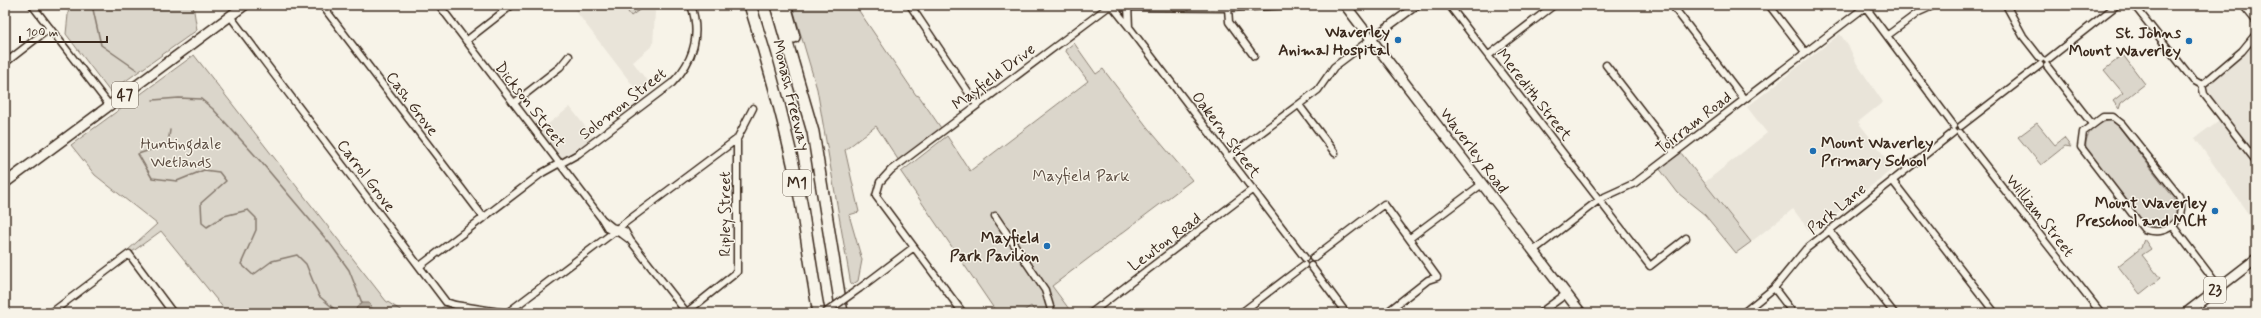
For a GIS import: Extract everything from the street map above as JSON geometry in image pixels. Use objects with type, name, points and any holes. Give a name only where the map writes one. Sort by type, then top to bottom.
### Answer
[{"type":"highway","points":[[743,5],[766,54]]},
{"type":"highway","name":"Monash Freeway","points":[[750,5],[766,54],[787,137],[801,203],[819,313]]},
{"type":"highway","name":"Monash Freeway","points":[[776,5],[813,132],[842,313]]},
{"type":"highway","points":[[785,5],[798,52],[813,132]]},
{"type":"main road","name":"Waverley Road","points":[[1345,5],[1581,313]]},
{"type":"main road","name":"47","points":[[5,183],[243,6]]},
{"type":"main road","name":"23","points":[[2186,313],[2256,259]]},
{"type":"main road","name":"23","points":[[2245,268],[2256,262]]},
{"type":"street","points":[[32,5],[110,106]]},
{"type":"street","name":"Cash Grove","points":[[322,5],[484,218]]},
{"type":"street","name":"Dickson Street","points":[[439,5],[602,219],[616,230],[625,231],[630,240],[687,313]]},
{"type":"street","points":[[466,41],[512,5]]},
{"type":"street","name":"Solomon Street","points":[[420,266],[542,173],[578,154],[672,83],[683,71],[690,58],[695,39],[695,23],[691,5]]},
{"type":"street","points":[[910,5],[977,105]]},
{"type":"street","name":"Mayfield Drive","points":[[963,313],[876,196],[880,182],[892,170],[1101,11],[1113,6],[1228,8],[1290,5]]},
{"type":"street","points":[[1229,158],[1318,90],[1334,67],[1417,5]]},
{"type":"street","name":"Meredith Street","points":[[1449,5],[1600,199],[1650,266],[1686,238]]},
{"type":"street","points":[[1489,55],[1554,5]]},
{"type":"street","points":[[1672,5],[1744,99]]},
{"type":"street","points":[[1769,5],[1805,52]]},
{"type":"street","points":[[1888,35],[1919,12],[1935,5]]},
{"type":"street","points":[[2006,5],[2023,36],[2092,124]]},
{"type":"street","points":[[1956,130],[1958,124],[1961,126],[2118,5]]},
{"type":"street","points":[[2243,5],[2255,19]]},
{"type":"street","name":"Oakern Street","points":[[1113,6],[1305,258]]},
{"type":"street","points":[[1128,6],[1129,27]]},
{"type":"street","name":"Toirram Road","points":[[1533,251],[1600,199],[1635,183],[1865,6]]},
{"type":"street","name":"William Street","points":[[1865,6],[1888,35],[1956,130],[2101,313]]},
{"type":"street","points":[[2135,6],[2194,80],[2203,84]]},
{"type":"street","points":[[1228,8],[1229,22],[1254,56]]},
{"type":"street","name":"Carrol Grove","points":[[230,16],[450,304],[506,313]]},
{"type":"street","points":[[5,64],[50,28]]},
{"type":"street","points":[[2203,84],[2242,50],[2256,34]]},
{"type":"street","points":[[514,103],[560,67],[569,56]]},
{"type":"street","points":[[1606,65],[1674,153]]},
{"type":"street","points":[[2203,84],[2204,94],[2256,161]]},
{"type":"street","points":[[1299,104],[1335,153]]},
{"type":"street","points":[[506,313],[737,139],[753,108]]},
{"type":"street","points":[[2103,117],[2113,117],[2122,124],[2178,196],[2182,211],[2180,218],[2172,225],[2164,230],[2154,233],[2144,228],[2081,147],[2083,132],[2092,124],[2103,117]]},
{"type":"street","name":"Park Lane","points":[[1743,313],[1774,288],[1806,249],[1956,130]]},
{"type":"street","name":"Ripley Street","points":[[687,313],[737,272],[737,139]]},
{"type":"street","points":[[1892,180],[1995,313]]},
{"type":"street","points":[[1410,238],[1482,184]]},
{"type":"street","name":"Lewton Road","points":[[1091,313],[1253,189]]},
{"type":"street","points":[[1241,313],[1314,262],[1313,258],[1384,204],[1437,277],[1428,280],[1386,313]]},
{"type":"street","points":[[995,216],[1045,290],[1052,313]]},
{"type":"street","points":[[2172,225],[2220,287]]},
{"type":"street","points":[[1829,230],[1894,313]]},
{"type":"street","points":[[825,313],[914,247]]},
{"type":"street","points":[[51,313],[130,254],[174,313]]},
{"type":"street","points":[[1313,258],[1308,256],[1305,258],[1308,266],[1346,313]]},
{"type":"street","points":[[1774,288],[1793,313]]},
{"type":"street","points":[[1540,313],[1566,294]]},
{"type":"street","points":[[60,307],[64,313]]},
{"type":"shaded area","points":[[571,5],[653,5],[655,12],[653,45],[633,62],[653,89],[643,97],[641,96]]},
{"type":"shaded area","name":"Mount Waverley Primary School","points":[[1840,34],[1849,47],[1857,64],[1883,102],[1858,122],[1894,168],[1811,233],[1793,209],[1751,242],[1704,183],[1767,133],[1747,107]]},
{"type":"shaded area","points":[[2256,40],[2256,225],[2195,138],[2226,115],[2209,94],[2207,88],[2210,80],[2247,53]]},
{"type":"shaded area","points":[[570,107],[594,138],[563,161],[539,131]]},
{"type":"shaded area","points":[[362,303],[369,303],[375,313],[358,313],[356,308]]},
{"type":"green space","points":[[69,5],[193,5],[197,30],[110,92],[66,34]]},
{"type":"green space","points":[[623,5],[640,5],[642,8],[631,16]]},
{"type":"green space","points":[[792,5],[855,5],[916,95],[919,96],[941,128],[899,161],[876,126],[845,150],[859,212],[849,215],[862,260],[858,281],[851,285],[817,89]]},
{"type":"green space","name":"Mayfield Park","points":[[1074,43],[1096,74],[1103,69],[1148,128],[1192,180],[1052,286],[1072,313],[1036,313],[1031,306],[1021,313],[997,313],[901,172],[947,136],[970,171],[1088,81],[1065,50]]},
{"type":"green space","name":"Huntingdale Wetlands","points":[[194,55],[386,301],[405,313],[291,313],[289,310],[286,313],[225,310],[161,231],[132,252],[128,250],[157,224],[95,175],[71,145]]},
{"type":"green space","points":[[2123,55],[2145,84],[2121,103],[2119,109],[2113,101],[2123,93],[2104,70]]},
{"type":"green space","points":[[2111,120],[2116,123],[2176,201],[2176,215],[2162,226],[2155,228],[2146,227],[2086,148],[2089,133],[2096,126]]},
{"type":"green space","points":[[2037,123],[2055,145],[2064,138],[2071,147],[2065,146],[2041,165],[2018,137]]},
{"type":"green space","points":[[1681,153],[1751,242],[1736,253],[1705,215],[1678,193],[1659,168]]},
{"type":"green space","points":[[2144,239],[2151,249],[2142,255],[2160,278],[2140,294],[2118,266],[2141,248]]},
{"type":"green space","points":[[444,306],[476,313],[435,313]]},
{"type":"waterway","points":[[92,5],[101,45],[137,70]]},
{"type":"waterway","points":[[153,100],[179,98],[201,99],[213,109],[262,163],[331,245],[349,270],[362,303]]},
{"type":"waterway","points":[[170,130],[168,144],[138,154],[152,178],[177,181],[204,170],[219,172],[226,181],[201,203],[202,223],[207,227],[224,216],[248,210],[256,218],[256,230],[241,264],[253,275],[272,261],[297,255],[306,264],[319,296],[339,313]]},
{"type":"place","name":"Waverley Animal Hospital","points":[[1398,40]]},
{"type":"place","name":"St. Johns Mount Waverley","points":[[2189,41]]},
{"type":"place","name":"Mount Waverley Primary School","points":[[1813,151]]},
{"type":"place","name":"Mount Waverley Preschool and MCH","points":[[2215,211]]},
{"type":"place","name":"Mayfield Park Pavilion","points":[[1047,246]]}]
